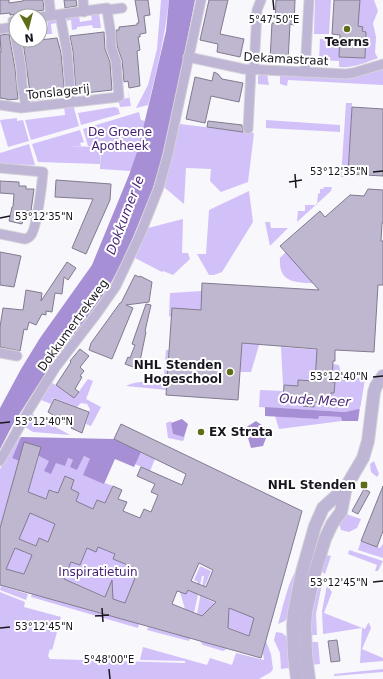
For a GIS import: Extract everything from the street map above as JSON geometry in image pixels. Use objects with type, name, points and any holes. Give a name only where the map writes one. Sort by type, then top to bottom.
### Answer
[{"type":"street","points":[[49,0],[56,15],[67,52],[71,101]]},
{"type":"street","points":[[83,0],[84,12]]},
{"type":"street","name":"Dokkumertrekweg","points":[[0,461],[55,368],[105,303],[129,262],[152,207],[164,172],[175,127],[188,57],[201,0]]},
{"type":"street","points":[[248,129],[257,10],[261,0]]},
{"type":"street","points":[[305,72],[309,0]]},
{"type":"street","points":[[48,16],[107,8],[107,10],[122,8]]},
{"type":"street","name":"Tonslagerij","points":[[0,105],[26,107],[119,97],[116,61],[112,47],[107,10]]},
{"type":"street","points":[[18,48],[22,67],[22,84],[26,107]]},
{"type":"street","name":"Dekamastraat","points":[[188,57],[253,70],[305,72],[353,73],[383,64]]},
{"type":"street","points":[[0,168],[42,172],[37,213],[30,237],[26,239],[0,234]]},
{"type":"street","points":[[0,352],[17,356]]},
{"type":"street","points":[[297,679],[294,655],[294,613],[302,572],[315,526],[324,506],[346,487],[363,458],[368,441],[372,405],[376,386],[383,376]]},
{"type":"street","points":[[309,679],[306,658],[306,611],[325,539],[332,524],[341,512],[346,487]]},
{"type":"street","points":[[302,572],[314,576]]},
{"type":"green space","points":[[161,0],[169,0],[158,66],[148,105],[136,108],[148,85],[157,49]]},
{"type":"green space","points":[[315,0],[331,0],[329,34],[314,34]]},
{"type":"green space","points":[[359,0],[374,0],[378,11],[373,23],[376,37],[375,53],[378,58],[349,67],[339,67],[339,61],[319,60],[320,39],[340,39],[339,57],[365,58],[366,32],[362,31],[363,27],[358,26]]},
{"type":"green space","points":[[99,13],[101,28],[93,28],[92,25],[77,27],[77,29],[72,30],[71,20],[64,21],[64,18],[79,16],[80,22],[92,20],[91,14]]},
{"type":"green space","points":[[56,19],[57,23],[51,24],[52,34],[48,34],[48,20]]},
{"type":"green space","points":[[383,68],[383,85],[288,80],[287,86],[280,84],[280,75],[356,77]]},
{"type":"green space","points":[[261,74],[267,74],[269,85],[258,84],[258,76]]},
{"type":"green space","points":[[128,90],[131,106],[120,107],[118,99],[129,98]]},
{"type":"green space","points":[[346,103],[352,103],[348,177],[341,177]]},
{"type":"green space","points":[[73,105],[79,126],[31,140],[25,120],[65,115],[64,106]]},
{"type":"green space","points":[[114,107],[118,108],[120,114],[81,125],[78,113]]},
{"type":"green space","name":"De Groene Apotheek","points":[[139,112],[141,120],[145,121],[131,171],[100,169],[101,146],[88,146],[83,129]]},
{"type":"green space","points":[[17,118],[17,121],[23,120],[29,141],[8,147],[0,120]]},
{"type":"green space","points":[[266,120],[340,125],[340,132],[266,128]]},
{"type":"green space","points":[[180,124],[254,133],[248,182],[221,192],[210,181],[211,169],[186,168],[184,204],[164,187]]},
{"type":"green space","points":[[80,130],[84,142],[80,143],[81,146],[67,146],[100,147],[100,164],[38,162],[32,144]]},
{"type":"green space","points":[[29,144],[35,165],[0,164],[0,153]]},
{"type":"green space","points":[[324,187],[332,187],[331,191],[317,204],[320,189],[323,189]]},
{"type":"green space","points":[[249,191],[253,222],[222,272],[209,275],[197,254],[206,254],[209,210]]},
{"type":"green space","points":[[305,205],[316,205],[297,222],[298,211],[305,211]]},
{"type":"green space","points":[[183,219],[182,253],[188,253],[190,259],[173,275],[163,271],[162,272],[135,258],[148,228]]},
{"type":"green space","points":[[265,222],[270,222],[271,228],[288,228],[270,246]]},
{"type":"green space","points":[[286,252],[318,284],[297,282],[286,278],[280,267],[280,258]]},
{"type":"green space","points":[[202,291],[201,310],[173,308],[172,317],[169,316],[170,293]]},
{"type":"green space","points":[[251,341],[260,342],[251,372],[240,372],[242,343],[251,344]]},
{"type":"green space","points":[[281,347],[322,350],[315,384],[298,381],[298,386],[283,385]]},
{"type":"green space","points":[[166,350],[169,350],[167,390],[126,386],[149,380],[158,375],[164,375]]},
{"type":"green space","points":[[333,364],[339,365],[344,375],[347,377],[361,377],[365,379],[360,410],[345,412],[259,407],[260,390],[284,391],[283,399],[293,399],[293,402],[303,403],[314,407],[314,402],[330,403]]},
{"type":"green space","points":[[88,379],[93,381],[86,399],[101,407],[91,426],[86,424],[90,409],[87,404],[81,403],[77,407],[53,398],[51,404],[41,400],[51,382],[75,397]]},
{"type":"green space","points":[[32,414],[70,435],[33,432],[25,427]]},
{"type":"green space","points":[[275,416],[318,419],[318,416],[342,417],[342,421],[279,429]]},
{"type":"green space","points":[[171,421],[173,434],[185,437],[183,441],[168,438],[166,423]]},
{"type":"green space","points":[[21,437],[12,458],[19,461],[0,527],[0,469],[17,439]]},
{"type":"green space","points":[[141,452],[155,459],[150,471],[135,464]]},
{"type":"green space","points":[[39,456],[57,463],[68,458],[73,460],[77,470],[84,456],[90,459],[104,484],[113,486],[105,503],[97,500],[89,517],[76,501],[79,493],[71,489],[74,480],[65,477],[58,494],[53,490],[52,492],[49,490],[45,499],[28,492]]},
{"type":"green space","points":[[374,461],[379,474],[377,477],[371,472],[370,464]]},
{"type":"green space","points":[[30,513],[64,528],[52,533],[48,542],[39,538],[36,546],[27,543],[23,552],[32,555],[24,574],[6,569]]},
{"type":"green space","points":[[346,514],[361,519],[357,528],[349,532],[341,530],[339,523]]},
{"type":"green space","points":[[361,541],[380,548],[383,544],[383,558],[358,550]]},
{"type":"green space","name":"Inspiratietuin","points":[[100,543],[108,546],[106,551],[115,554],[113,559],[130,566],[127,575],[135,579],[125,603],[109,598],[62,578],[71,562],[80,565],[87,548],[96,551]]},
{"type":"green space","points":[[349,550],[383,561],[378,571],[375,571],[377,565],[348,554]]},
{"type":"green space","points":[[323,554],[331,556],[325,574],[321,571]]},
{"type":"green space","points":[[302,565],[293,582],[287,618],[285,621],[278,624],[290,582],[298,568]]},
{"type":"green space","points":[[200,566],[211,571],[201,596],[215,603],[228,619],[229,608],[262,591],[249,636],[197,614],[204,576],[202,576],[194,613],[185,609],[180,592],[186,594],[188,590],[194,593],[198,582],[194,580]]},
{"type":"green space","points":[[322,584],[316,614],[317,635],[312,635],[311,623],[314,600],[316,593]]},
{"type":"green space","points":[[327,585],[332,592],[324,613],[365,629],[369,623],[371,628],[362,649],[383,658],[383,661],[360,663],[362,628],[323,634],[322,611]]},
{"type":"green space","points":[[1,586],[28,594],[26,600],[0,590]]},
{"type":"green space","points":[[0,592],[25,602],[24,607],[61,617],[52,650],[50,649],[48,656],[50,659],[185,663],[185,661],[140,660],[143,647],[207,665],[210,658],[232,665],[236,653],[264,660],[263,653],[266,641],[271,654],[273,669],[271,672],[259,679],[0,679]]},
{"type":"green space","points":[[32,594],[139,624],[138,628],[31,597]]},
{"type":"green space","points":[[148,627],[190,638],[189,641],[147,630]]},
{"type":"green space","points":[[276,632],[282,633],[286,636],[289,668],[281,669],[280,653],[274,640]]},
{"type":"green space","points":[[200,641],[227,649],[223,651],[203,645]]},
{"type":"green space","points":[[311,642],[318,642],[320,664],[311,665]]},
{"type":"green space","points":[[383,669],[383,672],[334,676],[334,674]]},
{"type":"water","name":"Dokkumer Ie","points":[[169,0],[195,0],[173,111],[152,191],[131,242],[107,290],[36,388],[13,424],[0,449],[0,408],[40,338],[92,265],[129,175],[138,149],[166,31]]},
{"type":"water","points":[[383,404],[358,421],[342,421],[341,417],[319,416],[318,419],[265,416],[265,407],[345,412]]},
{"type":"water","points":[[182,419],[188,424],[184,437],[173,434],[171,423]]},
{"type":"water","points":[[256,421],[269,430],[263,446],[251,448],[245,428]]},
{"type":"water","points":[[21,437],[114,439],[141,452],[134,467],[115,459],[104,484],[83,475],[90,459],[84,456],[77,470],[70,467],[73,460],[68,458],[65,466],[56,463],[51,474],[44,471],[49,461],[23,448],[19,461],[12,458]]},
{"type":"pier","points":[[383,402],[383,416],[358,421],[360,407]]},
{"type":"building","points":[[0,0],[9,0],[9,3],[23,0],[43,0],[44,8],[8,8],[8,13],[0,14]]},
{"type":"building","points":[[64,0],[76,0],[77,6],[65,8]]},
{"type":"building","points":[[135,0],[148,0],[150,15],[144,16],[146,33],[140,34],[140,37],[138,37],[140,50],[137,51],[140,86],[129,88],[128,81],[124,82],[122,60],[117,46],[116,30],[119,30],[119,27],[137,25],[137,23],[139,23]]},
{"type":"building","points":[[209,0],[228,0],[220,34],[244,39],[240,57],[217,52],[218,44],[200,40]]},
{"type":"building","points":[[276,0],[295,0],[294,25],[290,24],[288,61],[270,60],[272,23],[275,23]]},
{"type":"building","name":"Teerns","points":[[334,0],[360,0],[358,26],[363,27],[362,31],[366,32],[365,58],[339,57],[340,35],[332,34]]},
{"type":"building","points":[[104,32],[105,49],[110,62],[112,90],[76,94],[73,52],[70,36]]},
{"type":"building","points":[[8,34],[8,48],[11,48],[18,99],[7,100],[0,98],[0,35]]},
{"type":"building","points":[[57,38],[61,53],[65,96],[31,100],[24,48],[48,48],[48,39]]},
{"type":"building","points":[[214,72],[222,79],[243,83],[239,102],[211,96],[205,123],[186,119],[195,77],[212,81]]},
{"type":"building","points":[[352,107],[383,109],[383,176],[348,174]]},
{"type":"building","points":[[208,121],[242,125],[243,132],[207,127]]},
{"type":"building","points":[[56,180],[111,184],[110,200],[86,254],[72,248],[93,199],[55,197]]},
{"type":"building","points":[[0,181],[19,182],[19,186],[26,186],[26,189],[34,189],[31,211],[25,211],[22,224],[9,221],[13,207],[14,194],[0,193]]},
{"type":"building","points":[[368,189],[383,190],[383,223],[381,241],[383,241],[383,285],[378,285],[374,352],[335,350],[332,382],[335,382],[334,393],[331,393],[330,403],[314,402],[314,407],[303,406],[303,403],[293,402],[293,399],[283,399],[284,385],[298,386],[298,380],[315,381],[317,349],[242,343],[238,400],[166,395],[172,308],[201,310],[202,283],[319,290],[280,246],[320,211],[325,217],[350,195],[364,196]]},
{"type":"building","points":[[0,252],[21,256],[14,287],[0,285]]},
{"type":"building","points":[[67,262],[76,268],[68,280],[64,277],[62,294],[55,293],[52,312],[46,311],[46,315],[42,314],[36,325],[29,322],[27,330],[24,329],[20,351],[0,347],[0,327],[3,308],[23,310],[26,290],[42,293],[41,301]]},
{"type":"building","points":[[135,275],[152,282],[149,302],[126,305],[133,308],[112,359],[89,350],[91,343],[121,303]]},
{"type":"building","points":[[146,304],[151,305],[139,369],[125,364],[128,357],[130,358],[135,345],[132,344]]},
{"type":"building","points":[[80,349],[89,356],[80,367],[84,371],[80,376],[82,377],[75,389],[79,392],[74,398],[56,385],[71,362],[70,361]]},
{"type":"building","points":[[54,399],[89,412],[82,433],[71,428],[72,427],[48,412]]},
{"type":"building","points":[[121,424],[302,511],[261,658],[0,585],[0,528],[24,442],[41,447],[28,492],[46,499],[49,490],[58,493],[65,476],[74,480],[71,489],[79,493],[76,501],[93,509],[97,500],[105,503],[113,486],[122,490],[118,499],[127,502],[123,511],[140,518],[144,509],[151,512],[158,495],[151,492],[155,484],[137,476],[141,467],[182,485],[186,474],[114,439]],"holes":[[[30,513],[55,524],[48,542],[39,538],[36,546],[19,539]],[[98,547],[115,554],[113,559],[130,566],[127,575],[135,578],[125,603],[113,599],[112,580],[105,597],[64,579],[71,562],[80,565],[87,548],[96,552]],[[15,548],[32,555],[24,574],[6,569]],[[199,563],[213,570],[206,587],[191,581]],[[188,590],[216,602],[202,616],[172,604],[177,591],[186,594]],[[229,608],[254,618],[249,636],[228,628]]]},
{"type":"building","points":[[383,486],[383,531],[377,547],[361,541]]},
{"type":"building","points":[[364,489],[370,492],[358,514],[352,511]]},
{"type":"building","points":[[337,640],[340,661],[331,662],[328,641]]},
{"type":"place","name":"Teerns","points":[[347,29]]},
{"type":"place","name":"NHL Stenden Hogeschool","points":[[230,372]]},
{"type":"place","name":"EX Strata","points":[[201,432]]},
{"type":"place","name":"NHL Stenden","points":[[364,485]]},
{"type":"water label","name":"Oude Meer","points":[[315,400]]}]
